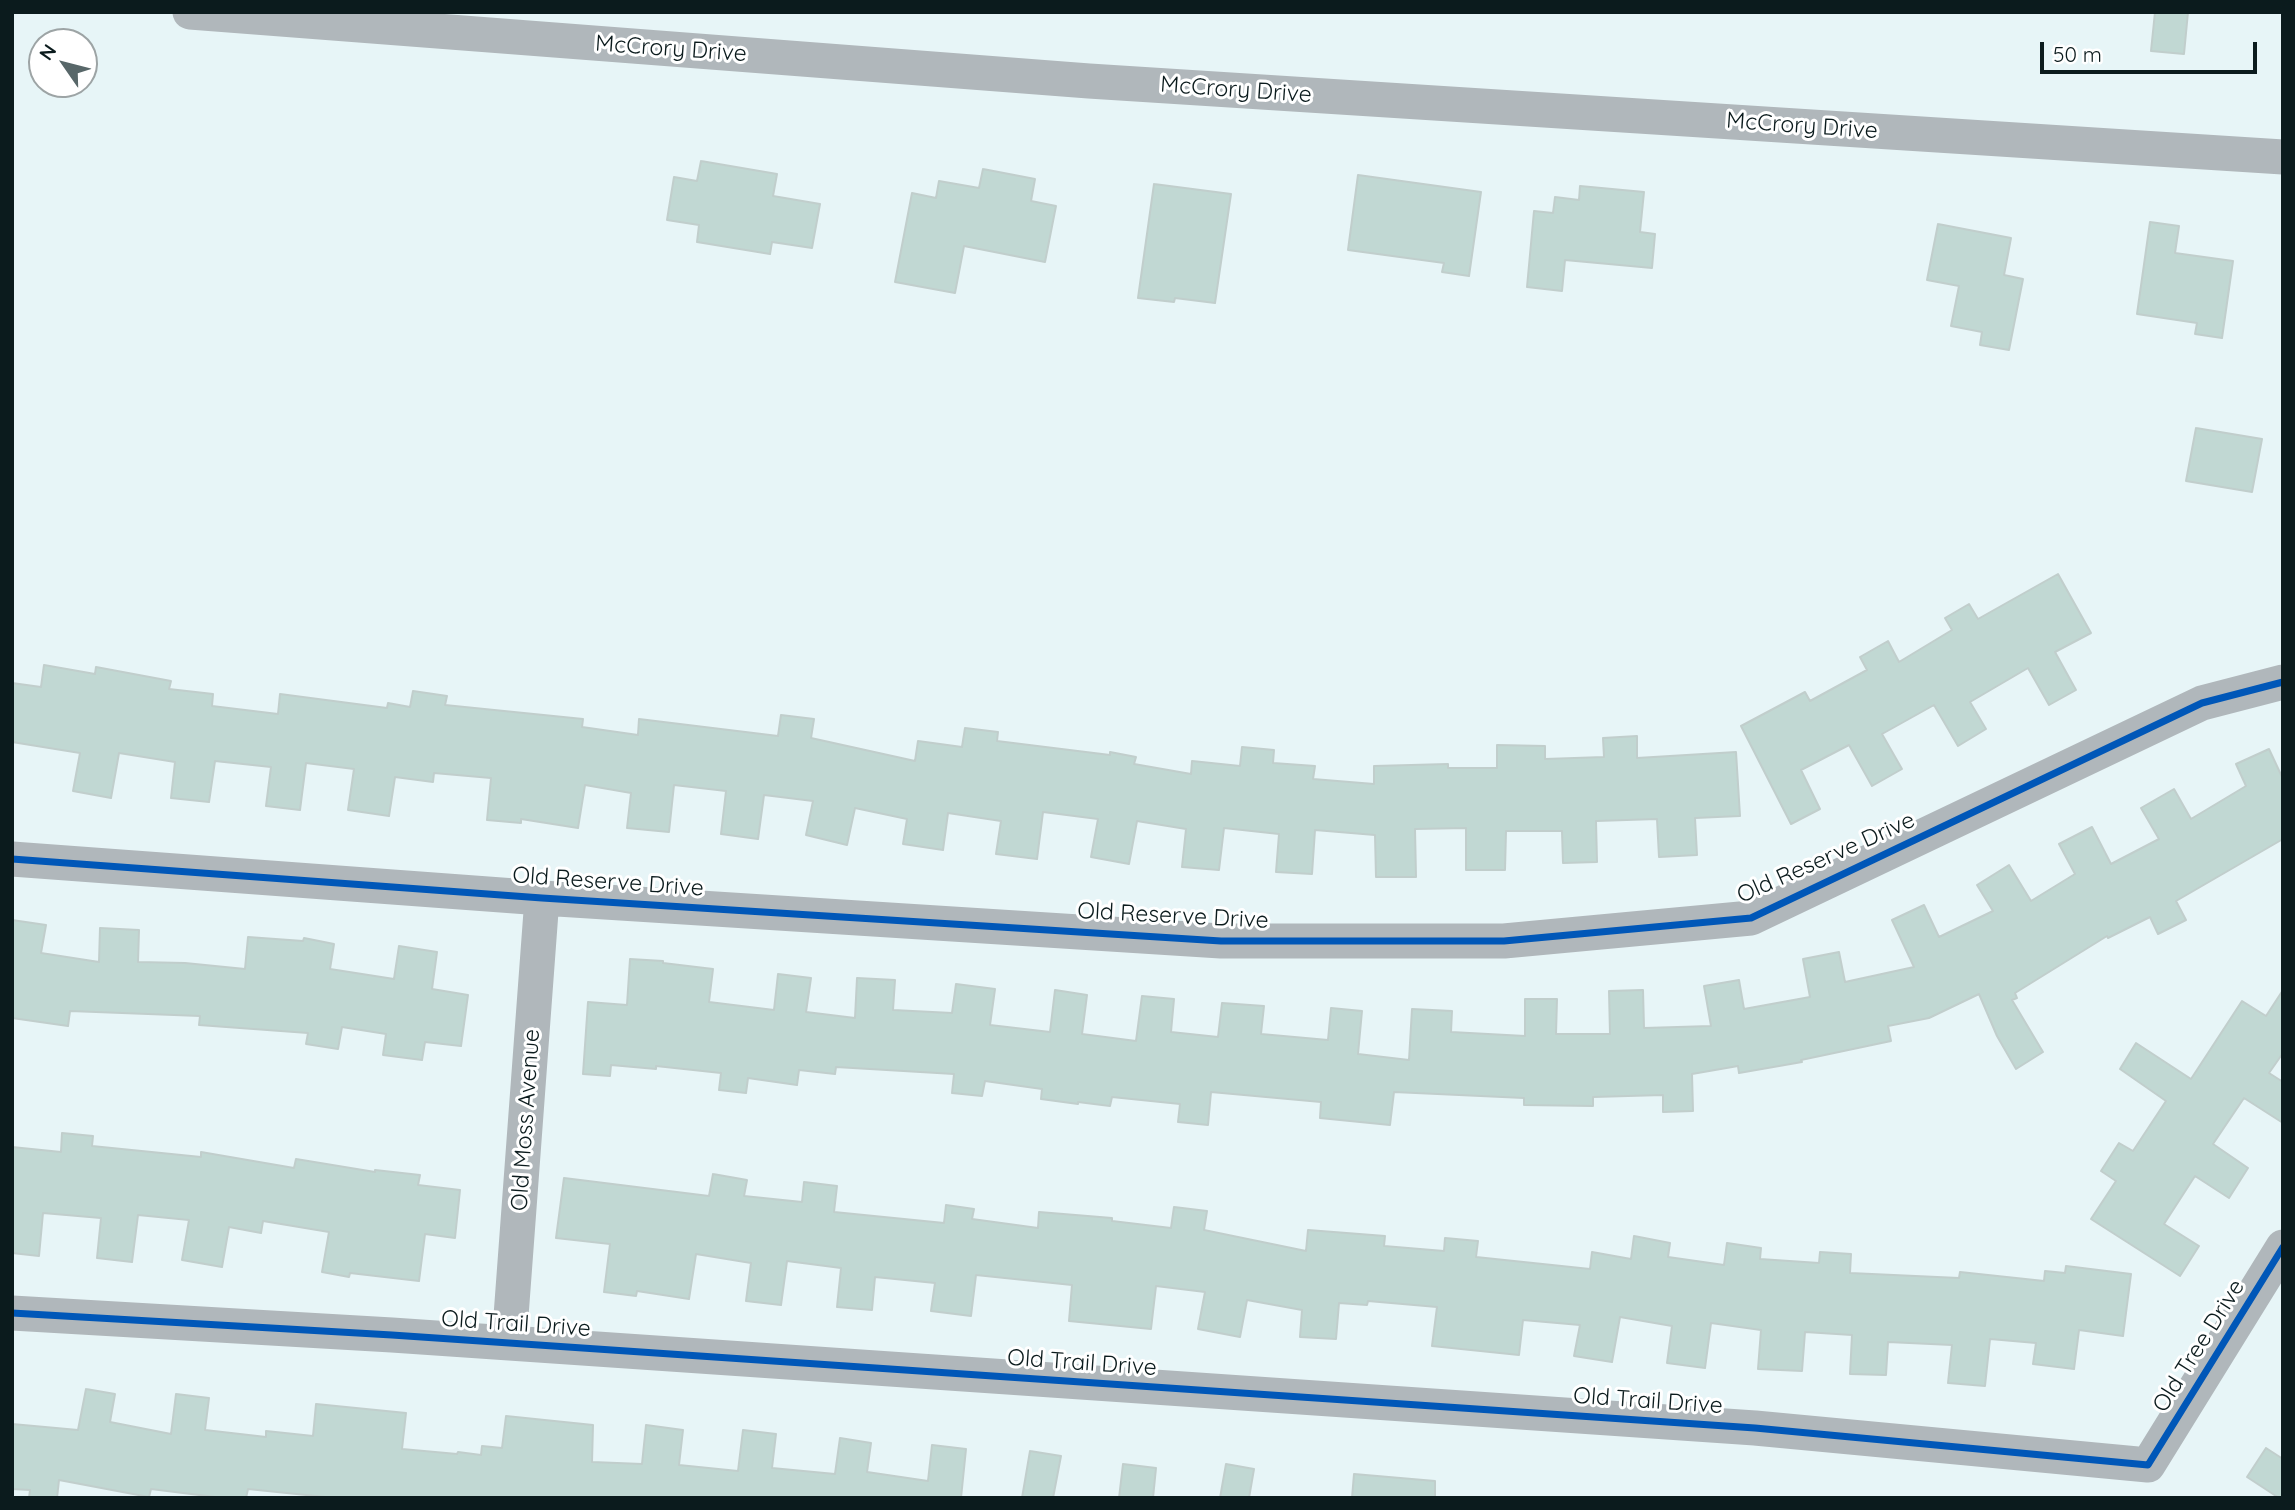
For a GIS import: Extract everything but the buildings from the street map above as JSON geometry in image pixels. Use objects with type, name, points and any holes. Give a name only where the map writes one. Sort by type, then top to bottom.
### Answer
[{"type":"street","name":"McCrory Drive","points":[[190,12],[1089,81],[2283,157]]},
{"type":"street","name":"Old Reserve Drive","points":[[12,859],[542,898],[1220,941],[1504,941],[1751,918],[2202,703],[2283,682]]},
{"type":"street","name":"Old Moss Avenue","points":[[509,1343],[542,898]]},
{"type":"street","name":"Old Tree Drive","points":[[2148,1465],[2283,1247]]},
{"type":"street","name":"Old Trail Drive","points":[[12,1313],[509,1343],[1755,1428],[2148,1465]]},
{"type":"cycle path","points":[[12,859],[542,898],[1221,941],[1504,941],[1751,918],[2202,703],[2283,682]]},
{"type":"cycle path","points":[[12,1313],[392,1335],[1755,1428],[2148,1465],[2283,1247]]}]
